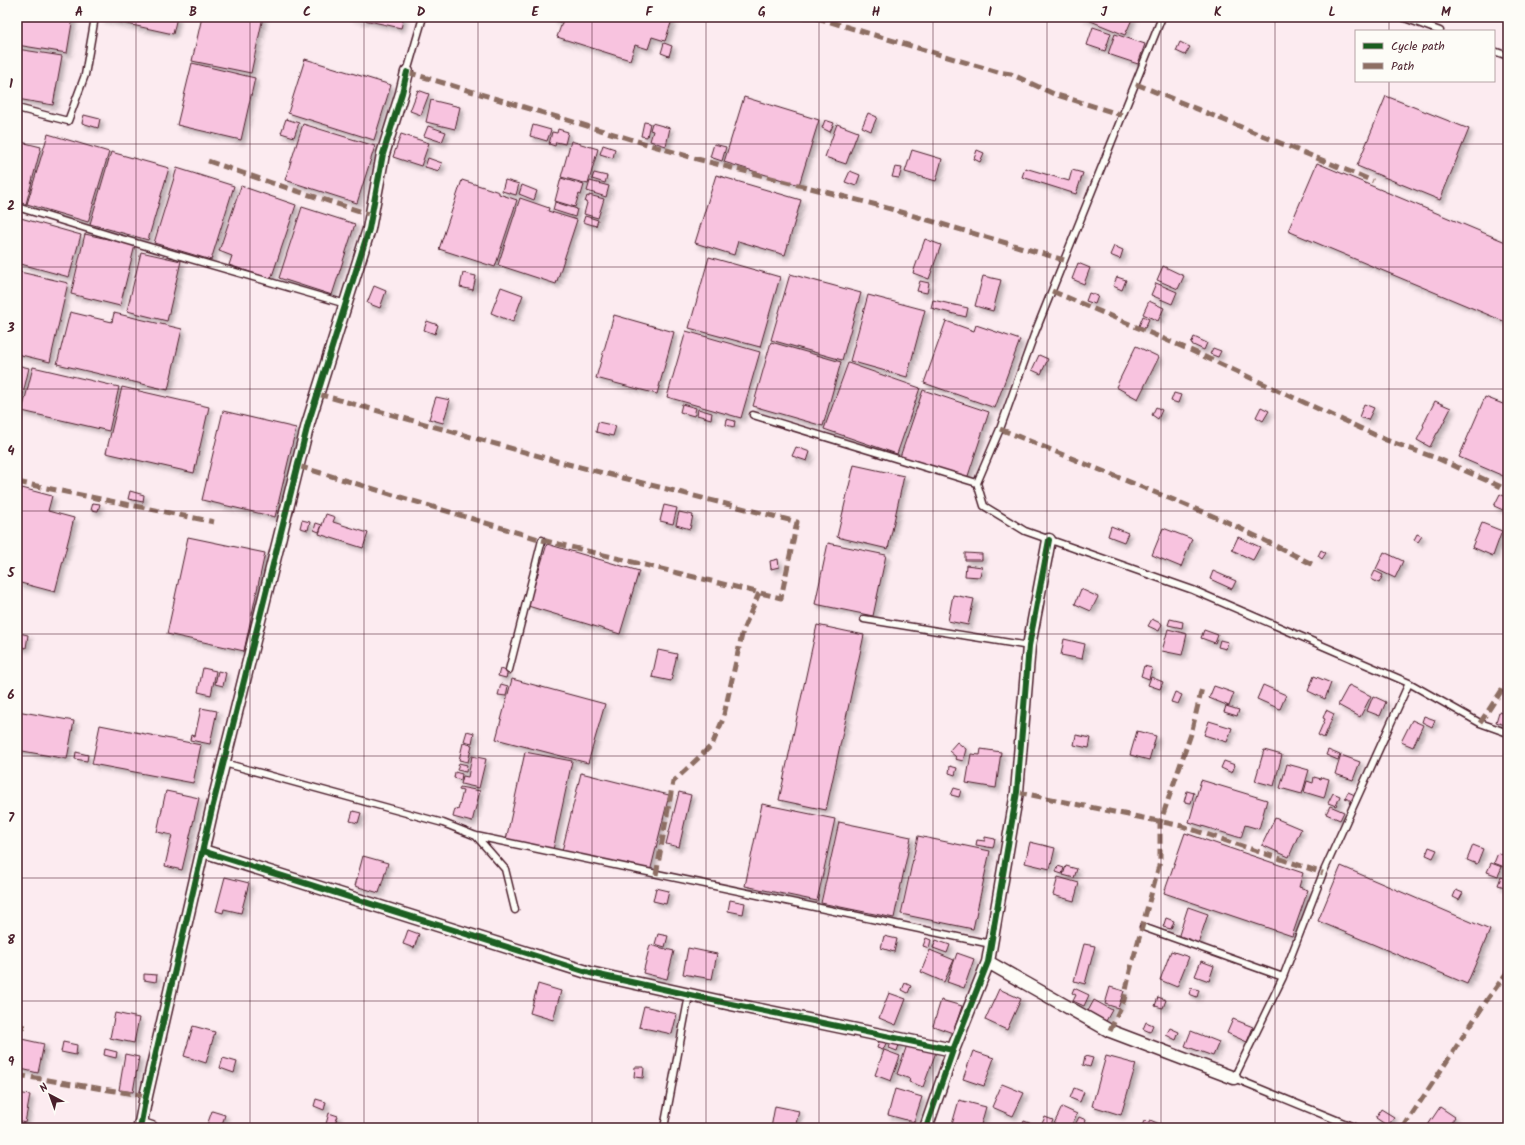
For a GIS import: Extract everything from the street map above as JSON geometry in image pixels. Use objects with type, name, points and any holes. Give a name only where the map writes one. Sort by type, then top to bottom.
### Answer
[{"type":"street","points":[[152,1128],[140,1126],[224,763],[308,424],[369,229],[383,154],[407,72]]},
{"type":"street","points":[[927,1128],[953,1050],[988,962],[1018,792],[1029,646],[1049,540]]},
{"type":"street","points":[[203,850],[590,973],[953,1050]]},
{"type":"street","points":[[988,962],[1110,1031],[1234,1078]]},
{"type":"lane","points":[[17,108],[68,121],[85,75],[96,17]]},
{"type":"lane","points":[[407,72],[423,17]]},
{"type":"lane","points":[[1162,17],[1034,335],[1000,429],[977,483],[984,506],[1025,531],[1193,590],[1409,683],[1480,723],[1508,733]]},
{"type":"lane","points":[[1402,17],[1437,30]]},
{"type":"lane","points":[[1495,51],[1508,56]]},
{"type":"lane","points":[[17,206],[123,240],[346,304]]},
{"type":"lane","points":[[753,416],[977,483]]},
{"type":"lane","points":[[509,670],[542,540]]},
{"type":"lane","points":[[864,619],[1029,646]]},
{"type":"lane","points":[[1356,1128],[1234,1078],[1283,977],[1322,873],[1409,683]]},
{"type":"lane","points":[[224,763],[443,823],[476,836],[991,944]]},
{"type":"lane","points":[[476,836],[505,869],[515,910]]},
{"type":"lane","points":[[1143,927],[1283,977]]},
{"type":"lane","points":[[664,1128],[689,995]]},
{"type":"building","points":[[17,17],[73,17],[67,53],[17,45]]},
{"type":"building","points":[[100,17],[177,17],[173,34]]},
{"type":"building","points":[[202,17],[263,17],[251,73],[192,61]]},
{"type":"building","points":[[350,17],[404,17],[401,28]]},
{"type":"building","points":[[555,17],[562,17],[560,22],[554,20]]},
{"type":"building","points":[[564,17],[673,17],[665,41],[652,37],[648,49],[635,45],[630,60],[557,37]]},
{"type":"building","points":[[1081,17],[1133,17],[1125,35]]},
{"type":"building","points":[[1093,27],[1111,33],[1105,51],[1087,45]]},
{"type":"building","points":[[1115,34],[1145,44],[1138,64],[1108,54]]},
{"type":"building","points":[[1180,42],[1190,47],[1185,55],[1176,51]]},
{"type":"building","points":[[664,43],[672,46],[669,56],[661,53]]},
{"type":"building","points":[[17,49],[62,56],[53,105],[17,99]]},
{"type":"building","points":[[305,59],[391,85],[374,140],[288,113]]},
{"type":"building","points":[[192,63],[255,78],[241,140],[177,125]]},
{"type":"building","points":[[418,90],[429,94],[421,115],[410,111]]},
{"type":"building","points":[[1386,96],[1469,129],[1440,200],[1357,166]]},
{"type":"building","points":[[744,97],[819,120],[799,185],[724,162]]},
{"type":"building","points":[[431,100],[460,107],[455,129],[426,122]]},
{"type":"building","points":[[868,113],[877,117],[871,131],[862,127]]},
{"type":"building","points":[[84,115],[100,119],[98,128],[82,123]]},
{"type":"building","points":[[286,119],[299,123],[294,137],[281,133]]},
{"type":"building","points":[[825,120],[834,123],[830,132],[822,128]]},
{"type":"building","points":[[644,122],[650,123],[647,137],[641,136]]},
{"type":"building","points":[[652,123],[670,128],[666,146],[650,141],[653,131],[650,130]]},
{"type":"building","points":[[303,124],[375,146],[357,203],[285,180]]},
{"type":"building","points":[[837,124],[858,132],[846,164],[825,157]]},
{"type":"building","points":[[533,125],[551,130],[547,141],[530,136]]},
{"type":"building","points":[[428,126],[446,132],[442,142],[424,136]]},
{"type":"building","points":[[558,129],[568,132],[565,144],[556,142],[555,146],[549,144],[552,132],[557,133]]},
{"type":"building","points":[[48,134],[109,152],[88,222],[27,204]]},
{"type":"building","points":[[401,134],[429,143],[421,166],[393,157]]},
{"type":"building","points":[[17,141],[41,147],[26,204],[17,202]]},
{"type":"building","points":[[571,141],[598,149],[588,184],[561,177]]},
{"type":"building","points":[[714,144],[726,147],[722,161],[710,157]]},
{"type":"building","points":[[603,145],[615,149],[613,158],[600,154]]},
{"type":"building","points":[[912,150],[942,159],[936,181],[905,172]]},
{"type":"building","points":[[977,150],[984,153],[980,162],[974,159]]},
{"type":"building","points":[[111,152],[169,168],[148,240],[90,224]]},
{"type":"building","points":[[428,158],[442,163],[439,171],[425,167]]},
{"type":"building","points":[[1317,163],[1508,243],[1508,323],[1288,231]]},
{"type":"building","points":[[895,167],[902,168],[899,178],[892,177]]},
{"type":"building","points":[[177,168],[234,186],[211,260],[154,243]]},
{"type":"building","points":[[1025,168],[1069,181],[1072,170],[1083,173],[1076,194],[1022,177]]},
{"type":"building","points":[[850,171],[860,175],[856,186],[845,182]]},
{"type":"building","points":[[594,173],[607,176],[605,183],[592,179]]},
{"type":"building","points":[[716,175],[801,200],[785,255],[738,241],[734,255],[695,243]]},
{"type":"building","points":[[561,178],[584,185],[581,195],[579,194],[575,207],[555,201]]},
{"type":"building","points":[[462,180],[499,192],[499,194],[517,200],[495,267],[439,249]]},
{"type":"building","points":[[505,180],[519,184],[516,195],[502,191]]},
{"type":"building","points":[[590,181],[609,186],[606,197],[587,191]]},
{"type":"building","points":[[522,185],[537,191],[534,200],[519,194]]},
{"type":"building","points":[[241,186],[296,205],[271,279],[229,265],[232,256],[219,251]]},
{"type":"building","points":[[589,195],[604,199],[598,218],[584,214],[587,203],[585,202],[587,196],[589,197]]},
{"type":"building","points":[[520,198],[549,208],[548,211],[577,220],[556,284],[498,265]]},
{"type":"building","points":[[555,202],[577,209],[575,217],[553,210]]},
{"type":"building","points":[[302,207],[355,224],[332,295],[279,278]]},
{"type":"building","points":[[585,216],[598,220],[596,226],[583,222]]},
{"type":"building","points":[[17,217],[81,235],[69,277],[17,263]]},
{"type":"building","points":[[85,234],[135,245],[120,306],[71,294]]},
{"type":"building","points":[[925,239],[941,245],[929,279],[913,273]]},
{"type":"building","points":[[1114,246],[1123,250],[1120,259],[1110,255]]},
{"type":"building","points":[[141,252],[181,261],[167,321],[127,311]]},
{"type":"building","points":[[709,257],[780,277],[760,347],[689,328]]},
{"type":"building","points":[[1078,263],[1090,268],[1084,284],[1072,279]]},
{"type":"building","points":[[1163,266],[1184,276],[1178,289],[1157,280]]},
{"type":"building","points":[[20,272],[68,283],[50,362],[17,354],[17,283]]},
{"type":"building","points":[[463,273],[476,276],[473,290],[460,287]]},
{"type":"building","points":[[790,274],[861,293],[842,360],[771,340]]},
{"type":"building","points":[[983,276],[1001,280],[993,311],[975,306]]},
{"type":"building","points":[[1117,277],[1126,280],[1122,290],[1113,286]]},
{"type":"building","points":[[920,281],[929,283],[927,293],[917,291]]},
{"type":"building","points":[[1156,283],[1177,292],[1172,304],[1151,295]]},
{"type":"building","points":[[374,286],[386,291],[380,308],[367,303]]},
{"type":"building","points":[[501,287],[523,295],[513,322],[491,313]]},
{"type":"building","points":[[1089,293],[1098,296],[1095,304],[1086,301]]},
{"type":"building","points":[[868,295],[925,310],[907,377],[850,361]]},
{"type":"building","points":[[933,300],[968,308],[966,317],[931,308]]},
{"type":"building","points":[[1149,301],[1164,308],[1158,321],[1143,314]]},
{"type":"building","points":[[70,312],[112,322],[114,313],[182,329],[168,390],[57,364]]},
{"type":"building","points":[[614,315],[674,332],[657,394],[596,378]]},
{"type":"building","points":[[1143,316],[1149,319],[1145,328],[1139,326]]},
{"type":"building","points":[[427,321],[438,325],[435,334],[424,330]]},
{"type":"building","points":[[946,321],[974,331],[976,325],[1020,340],[995,408],[924,383]]},
{"type":"building","points":[[686,331],[760,352],[741,418],[667,397]]},
{"type":"building","points":[[1194,337],[1207,343],[1204,350],[1191,344]]},
{"type":"building","points":[[771,342],[841,362],[823,426],[753,406]]},
{"type":"building","points":[[1136,346],[1159,357],[1138,399],[1116,387]]},
{"type":"building","points":[[1213,348],[1221,351],[1218,357],[1210,354]]},
{"type":"building","points":[[1039,355],[1048,359],[1041,374],[1032,370]]},
{"type":"building","points":[[848,363],[920,388],[897,454],[824,429]]},
{"type":"building","points":[[17,365],[29,368],[18,415],[17,415]]},
{"type":"building","points":[[33,367],[119,387],[109,431],[22,411]]},
{"type":"building","points":[[122,387],[209,407],[194,473],[106,453]]},
{"type":"building","points":[[923,390],[989,412],[967,479],[900,457]]},
{"type":"building","points":[[1174,393],[1181,395],[1178,403],[1171,401]]},
{"type":"building","points":[[436,397],[450,400],[443,423],[429,419]]},
{"type":"building","points":[[1485,397],[1508,406],[1508,478],[1459,457]]},
{"type":"building","points":[[1435,401],[1451,408],[1430,447],[1417,440]]},
{"type":"building","points":[[682,404],[696,408],[694,416],[680,412]]},
{"type":"building","points":[[1364,404],[1374,408],[1368,420],[1359,417]]},
{"type":"building","points":[[1156,407],[1162,410],[1158,419],[1152,415]]},
{"type":"building","points":[[1261,407],[1269,411],[1263,421],[1256,417]]},
{"type":"building","points":[[698,409],[712,413],[711,419],[697,415]]},
{"type":"building","points":[[223,411],[296,428],[275,517],[202,500]]},
{"type":"building","points":[[727,419],[735,421],[734,427],[726,425]]},
{"type":"building","points":[[598,422],[616,426],[613,436],[596,432]]},
{"type":"building","points":[[796,447],[810,452],[807,461],[792,456]]},
{"type":"building","points":[[854,465],[904,476],[888,549],[837,537]]},
{"type":"building","points":[[22,488],[52,496],[48,511],[74,518],[55,592],[17,582],[17,492],[20,493]]},
{"type":"building","points":[[130,491],[144,495],[143,502],[128,499]]},
{"type":"building","points":[[1500,494],[1508,498],[1503,510],[1494,506]]},
{"type":"building","points":[[93,503],[100,504],[98,511],[91,510]]},
{"type":"building","points":[[664,505],[677,508],[673,524],[660,521]]},
{"type":"building","points":[[679,512],[693,515],[690,529],[676,525]]},
{"type":"building","points":[[326,514],[335,517],[333,522],[368,533],[363,548],[319,534]]},
{"type":"building","points":[[302,520],[310,522],[308,530],[300,528]]},
{"type":"building","points":[[316,523],[322,525],[319,532],[314,530]]},
{"type":"building","points":[[1482,523],[1502,531],[1493,556],[1472,547]]},
{"type":"building","points":[[1111,526],[1128,533],[1124,542],[1108,536]]},
{"type":"building","points":[[1163,528],[1192,539],[1181,567],[1152,555]]},
{"type":"building","points":[[1417,534],[1422,536],[1418,542],[1414,540]]},
{"type":"building","points":[[188,537],[265,553],[244,651],[167,634]]},
{"type":"building","points":[[1238,537],[1260,547],[1253,560],[1232,550]]},
{"type":"building","points":[[828,543],[886,555],[873,616],[815,604]]},
{"type":"building","points":[[547,544],[639,571],[620,634],[528,606]]},
{"type":"building","points":[[1321,550],[1326,553],[1322,559],[1318,556]]},
{"type":"building","points":[[1384,552],[1403,561],[1395,578],[1376,569]]},
{"type":"building","points":[[965,553],[982,554],[982,560],[965,560]]},
{"type":"building","points":[[778,559],[779,567],[771,569],[770,561]]},
{"type":"building","points":[[966,565],[982,567],[980,577],[965,576]]},
{"type":"building","points":[[1213,571],[1236,581],[1232,589],[1210,579]]},
{"type":"building","points":[[1375,571],[1383,575],[1379,583],[1371,579]]},
{"type":"building","points":[[1081,589],[1098,597],[1091,611],[1075,604]]},
{"type":"building","points":[[953,595],[974,599],[968,625],[948,621]]},
{"type":"building","points":[[1152,619],[1162,624],[1159,631],[1148,626]]},
{"type":"building","points":[[1170,619],[1183,622],[1182,628],[1168,625]]},
{"type":"building","points":[[817,625],[864,635],[826,810],[779,800]]},
{"type":"building","points":[[1168,629],[1187,634],[1182,655],[1162,651]]},
{"type":"building","points":[[1204,630],[1218,635],[1215,643],[1201,638]]},
{"type":"building","points":[[19,633],[28,635],[26,648],[17,646]]},
{"type":"building","points":[[1064,639],[1085,644],[1082,659],[1061,655]]},
{"type":"building","points":[[1220,640],[1228,642],[1226,649],[1218,647]]},
{"type":"building","points":[[658,650],[677,654],[671,681],[652,677]]},
{"type":"building","points":[[1144,666],[1152,668],[1149,679],[1141,676]]},
{"type":"building","points":[[203,668],[216,671],[211,695],[198,692]]},
{"type":"building","points":[[500,669],[508,671],[506,678],[498,676]]},
{"type":"building","points":[[218,671],[226,673],[223,686],[215,684]]},
{"type":"building","points":[[1314,676],[1331,683],[1325,699],[1308,691]]},
{"type":"building","points":[[1151,677],[1163,682],[1160,689],[1148,685]]},
{"type":"building","points":[[512,679],[605,704],[588,763],[496,739]]},
{"type":"building","points":[[501,684],[508,686],[506,696],[498,695]]},
{"type":"building","points":[[1263,685],[1286,695],[1280,709],[1257,699]]},
{"type":"building","points":[[1349,685],[1371,696],[1360,717],[1338,705]]},
{"type":"building","points":[[1214,686],[1234,693],[1229,706],[1209,698]]},
{"type":"building","points":[[1175,692],[1182,695],[1178,704],[1171,702]]},
{"type":"building","points":[[1373,696],[1386,702],[1380,716],[1367,711]]},
{"type":"building","points":[[1226,706],[1239,710],[1237,716],[1224,712]]},
{"type":"building","points":[[201,708],[217,711],[210,744],[190,740],[191,735],[195,736]]},
{"type":"building","points":[[1326,710],[1334,714],[1324,738],[1318,735],[1325,719],[1323,718]]},
{"type":"building","points":[[17,711],[74,721],[67,759],[17,750]]},
{"type":"building","points":[[1499,712],[1508,715],[1508,726],[1496,722]]},
{"type":"building","points":[[1424,716],[1435,720],[1432,727],[1422,722]]},
{"type":"building","points":[[1412,720],[1423,725],[1413,747],[1401,742]]},
{"type":"building","points":[[1209,721],[1232,728],[1227,742],[1204,735]]},
{"type":"building","points":[[100,725],[201,745],[193,783],[92,764]]},
{"type":"building","points":[[467,731],[474,733],[472,743],[464,741]]},
{"type":"building","points":[[1137,731],[1156,736],[1149,760],[1130,755]]},
{"type":"building","points":[[1076,735],[1091,738],[1089,748],[1074,745]]},
{"type":"building","points":[[957,742],[966,749],[963,761],[955,759],[956,757],[949,751]]},
{"type":"building","points":[[463,743],[472,745],[468,762],[459,760]]},
{"type":"building","points":[[981,749],[1001,752],[996,788],[966,783],[971,754],[980,755]]},
{"type":"building","points":[[1264,750],[1282,755],[1274,786],[1255,781]]},
{"type":"building","points":[[1328,750],[1340,755],[1338,760],[1326,755]]},
{"type":"building","points":[[76,752],[88,755],[87,761],[75,759]]},
{"type":"building","points":[[525,752],[572,761],[553,850],[506,840]]},
{"type":"building","points":[[1341,755],[1360,762],[1353,780],[1335,774]]},
{"type":"building","points":[[472,756],[486,759],[479,788],[461,784],[463,776],[468,777]]},
{"type":"building","points":[[1224,761],[1235,765],[1232,773],[1221,768]]},
{"type":"building","points":[[459,763],[467,765],[466,772],[457,770]]},
{"type":"building","points":[[1287,764],[1309,770],[1302,794],[1280,788]]},
{"type":"building","points":[[950,766],[957,768],[955,775],[949,773]]},
{"type":"building","points":[[455,772],[462,774],[461,780],[454,778]]},
{"type":"building","points":[[581,773],[669,795],[650,872],[562,851]]},
{"type":"building","points":[[1314,777],[1329,779],[1324,798],[1304,792],[1307,781],[1313,783]]},
{"type":"building","points":[[1201,780],[1267,800],[1259,829],[1245,825],[1241,838],[1189,822]]},
{"type":"building","points":[[460,787],[480,791],[472,822],[453,817],[455,809],[458,810],[463,791],[459,790]]},
{"type":"building","points":[[954,788],[961,790],[959,797],[951,795]]},
{"type":"building","points":[[166,791],[199,798],[182,870],[165,866],[172,835],[157,832]]},
{"type":"building","points":[[1187,791],[1194,793],[1191,803],[1184,802]]},
{"type":"building","points":[[679,792],[691,795],[679,847],[666,844]]},
{"type":"building","points":[[1348,792],[1355,795],[1352,801],[1345,798]]},
{"type":"building","points":[[1333,793],[1340,796],[1336,806],[1328,803]]},
{"type":"building","points":[[762,804],[835,819],[817,901],[745,886]]},
{"type":"building","points":[[1330,806],[1344,812],[1340,820],[1326,814]]},
{"type":"building","points":[[353,811],[361,813],[358,823],[350,821]]},
{"type":"building","points":[[1275,818],[1301,829],[1289,857],[1262,845]]},
{"type":"building","points":[[839,822],[911,837],[894,918],[821,903]]},
{"type":"building","points":[[1185,833],[1303,873],[1299,887],[1308,890],[1292,936],[1164,893]]},
{"type":"building","points":[[918,836],[990,851],[973,929],[901,914]]},
{"type":"building","points":[[985,837],[995,839],[993,848],[976,845],[977,840],[985,841]]},
{"type":"building","points":[[1030,842],[1055,848],[1050,869],[1025,863]]},
{"type":"building","points":[[1473,845],[1483,849],[1477,864],[1467,860]]},
{"type":"building","points":[[1429,847],[1437,850],[1433,858],[1426,855]]},
{"type":"building","points":[[1498,853],[1508,857],[1507,868],[1494,863]]},
{"type":"building","points":[[363,856],[388,863],[379,893],[355,886]]},
{"type":"building","points":[[1491,863],[1502,867],[1498,876],[1487,872]]},
{"type":"building","points":[[1058,866],[1064,868],[1062,874],[1056,872]]},
{"type":"building","points":[[1066,866],[1077,869],[1074,878],[1063,875]]},
{"type":"building","points":[[1341,866],[1490,930],[1467,984],[1318,921]]},
{"type":"building","points":[[225,877],[249,883],[241,913],[224,909],[223,913],[216,911]]},
{"type":"building","points":[[1058,877],[1079,883],[1074,901],[1053,895]]},
{"type":"building","points":[[1501,877],[1508,880],[1508,888],[1498,885]]},
{"type":"building","points":[[656,888],[669,891],[666,904],[653,901]]},
{"type":"building","points":[[1456,890],[1463,893],[1459,900],[1453,897]]},
{"type":"building","points":[[730,900],[745,903],[743,914],[728,911]]},
{"type":"building","points":[[1188,907],[1208,914],[1198,944],[1178,938]]},
{"type":"building","points":[[1166,918],[1174,921],[1171,929],[1163,927]]},
{"type":"building","points":[[408,930],[419,934],[414,948],[403,944]]},
{"type":"building","points":[[658,934],[668,936],[665,947],[655,944]]},
{"type":"building","points":[[884,936],[897,939],[894,952],[881,948]]},
{"type":"building","points":[[926,938],[931,940],[929,948],[923,946]]},
{"type":"building","points":[[936,940],[950,945],[947,953],[933,948]]},
{"type":"building","points":[[1084,944],[1095,946],[1085,984],[1074,981]]},
{"type":"building","points":[[650,945],[674,951],[667,979],[643,973]]},
{"type":"building","points":[[688,948],[717,954],[712,979],[683,974]]},
{"type":"building","points":[[930,950],[954,960],[944,982],[921,972]]},
{"type":"building","points":[[1171,951],[1189,957],[1177,987],[1160,980]]},
{"type":"building","points":[[957,953],[974,959],[964,988],[947,982]]},
{"type":"building","points":[[1201,961],[1214,966],[1209,981],[1195,976]]},
{"type":"building","points":[[144,974],[157,975],[156,982],[144,980]]},
{"type":"building","points":[[905,983],[911,986],[908,993],[902,990]]},
{"type":"building","points":[[538,984],[561,991],[553,1020],[530,1013]]},
{"type":"building","points":[[1110,987],[1124,991],[1118,1008],[1105,1004]]},
{"type":"building","points":[[1074,988],[1089,995],[1084,1006],[1073,1001],[1076,995],[1072,993]]},
{"type":"building","points":[[1191,988],[1199,990],[1197,997],[1189,994]]},
{"type":"building","points":[[999,989],[1021,999],[1007,1030],[985,1020]]},
{"type":"building","points":[[889,993],[906,999],[896,1025],[879,1018]]},
{"type":"building","points":[[1158,997],[1166,1000],[1163,1008],[1155,1006]]},
{"type":"building","points":[[941,1000],[962,1006],[953,1033],[933,1026]]},
{"type":"building","points":[[1094,1000],[1112,1010],[1106,1021],[1088,1011]]},
{"type":"building","points":[[644,1006],[677,1014],[672,1034],[639,1027]]},
{"type":"building","points":[[115,1013],[139,1018],[134,1043],[110,1038]]},
{"type":"building","points":[[1233,1019],[1253,1027],[1247,1042],[1227,1033]]},
{"type":"building","points":[[1146,1022],[1153,1025],[1150,1032],[1143,1029]]},
{"type":"building","points":[[193,1026],[215,1032],[206,1063],[184,1056]]},
{"type":"building","points":[[1170,1028],[1179,1032],[1176,1040],[1166,1035]]},
{"type":"building","points":[[1191,1031],[1219,1042],[1213,1056],[1185,1046]]},
{"type":"building","points":[[17,1038],[44,1044],[38,1073],[17,1068]]},
{"type":"building","points":[[880,1038],[887,1041],[883,1050],[877,1048]]},
{"type":"building","points":[[892,1040],[900,1042],[897,1051],[889,1048]]},
{"type":"building","points":[[63,1042],[77,1045],[76,1055],[61,1052]]},
{"type":"building","points":[[908,1042],[936,1052],[923,1087],[909,1082],[910,1079],[897,1074]]},
{"type":"building","points":[[105,1049],[117,1052],[116,1058],[104,1055]]},
{"type":"building","points":[[884,1050],[900,1056],[891,1081],[875,1075]]},
{"type":"building","points":[[973,1051],[994,1058],[984,1086],[963,1079]]},
{"type":"building","points":[[125,1054],[139,1057],[133,1092],[119,1090]]},
{"type":"building","points":[[1085,1056],[1093,1058],[1090,1067],[1083,1065]]},
{"type":"building","points":[[1106,1056],[1136,1064],[1121,1115],[1092,1106]]},
{"type":"building","points":[[223,1058],[237,1062],[234,1073],[220,1068]]},
{"type":"building","points":[[635,1067],[644,1067],[643,1078],[634,1077]]},
{"type":"building","points":[[1002,1084],[1024,1093],[1013,1116],[992,1107]]},
{"type":"building","points":[[1074,1088],[1084,1092],[1080,1102],[1070,1098]]},
{"type":"building","points":[[895,1089],[922,1097],[914,1122],[888,1115]]},
{"type":"building","points":[[17,1093],[30,1095],[25,1123],[17,1121]]},
{"type":"building","points":[[316,1099],[326,1102],[324,1110],[314,1106]]},
{"type":"building","points":[[959,1100],[986,1107],[980,1128],[951,1128]]},
{"type":"building","points":[[775,1106],[799,1111],[795,1128],[771,1128]]},
{"type":"building","points":[[1062,1107],[1077,1114],[1070,1128],[1052,1128]]},
{"type":"building","points":[[1440,1107],[1455,1117],[1447,1128],[1426,1128]]},
{"type":"building","points":[[1381,1109],[1394,1117],[1388,1126],[1376,1118]]},
{"type":"building","points":[[212,1111],[225,1115],[221,1128],[206,1128]]},
{"type":"building","points":[[329,1113],[338,1116],[334,1126],[326,1124]]},
{"type":"building","points":[[1045,1117],[1053,1120],[1050,1128],[1040,1128]]},
{"type":"building","points":[[1079,1117],[1086,1120],[1083,1128],[1074,1127]]},
{"type":"building","points":[[1150,1120],[1162,1125],[1161,1127],[1163,1128],[1141,1128],[1144,1121],[1149,1122]]},
{"type":"building","points":[[1024,1121],[1040,1127],[1040,1128],[1021,1128]]},
{"type":"marked path","points":[[801,17],[814,17],[998,72],[1011,74],[1054,94],[1122,115]]},
{"type":"marked path","points":[[407,72],[697,159],[877,205],[1064,260]]},
{"type":"marked path","points":[[1136,84],[1373,181]]},
{"type":"marked path","points":[[208,161],[372,215]]},
{"type":"marked path","points":[[1052,291],[1190,350],[1386,440],[1439,459],[1508,490]]},
{"type":"marked path","points":[[298,466],[542,540],[781,598],[797,522],[560,462],[318,394]]},
{"type":"marked path","points":[[1000,429],[1225,521],[1312,564]]},
{"type":"marked path","points":[[17,482],[214,522]]},
{"type":"marked path","points":[[656,875],[673,782],[712,745],[723,719],[743,630],[759,593]]},
{"type":"marked path","points":[[1480,723],[1508,681]]},
{"type":"marked path","points":[[1110,1031],[1124,1000],[1130,971],[1160,862],[1160,823],[1191,734],[1202,688]]},
{"type":"marked path","points":[[1017,792],[1182,826],[1323,873]]},
{"type":"marked path","points":[[1403,1128],[1487,1000],[1508,971]]},
{"type":"marked path","points":[[17,1026],[25,1027]]},
{"type":"marked path","points":[[17,1075],[146,1096]]},
{"type":"cycle path","points":[[140,1128],[212,809],[308,424],[369,229],[383,154],[407,72]]},
{"type":"cycle path","points":[[926,1128],[953,1050],[988,962],[1017,792],[1029,646],[1049,540]]},
{"type":"cycle path","points":[[203,851],[590,973],[953,1050]]}]
